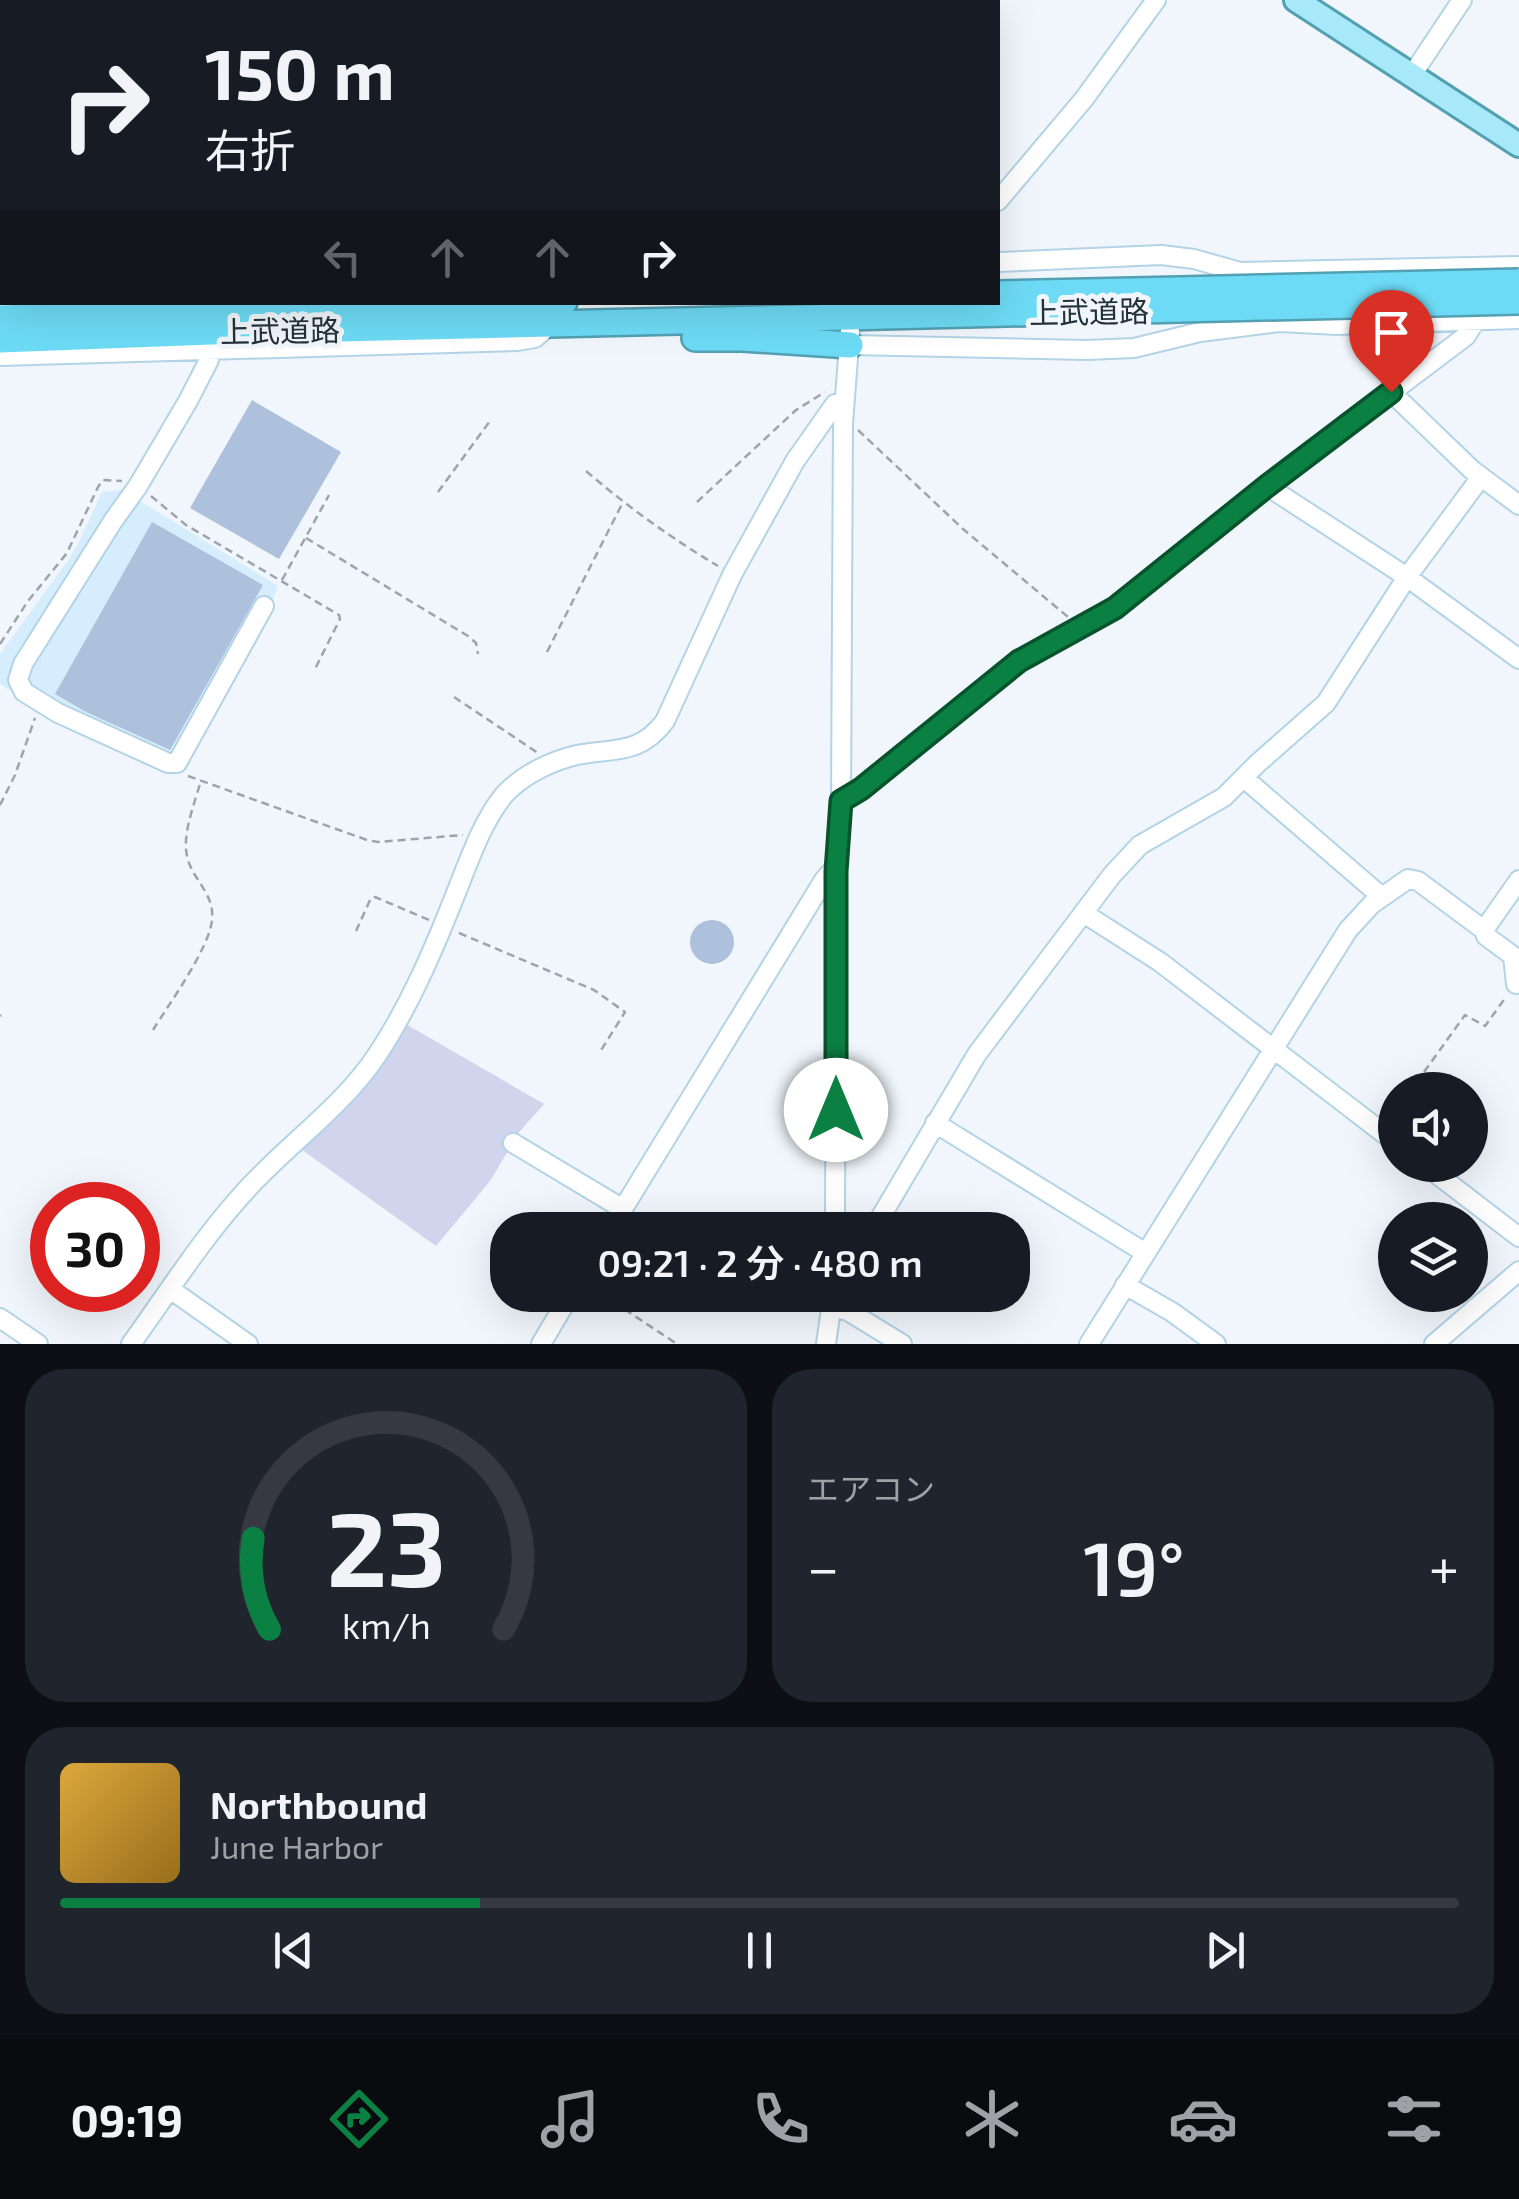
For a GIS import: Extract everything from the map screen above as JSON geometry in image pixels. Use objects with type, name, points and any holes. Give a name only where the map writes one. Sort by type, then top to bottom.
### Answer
[{"type":"highway","name":"上武道路","points":[[0,340],[211,341],[1519,282]]},
{"type":"highway","name":"上武道路","points":[[1000,294],[1180,300],[1519,301]]},
{"type":"highway","name":"上武道路","points":[[0,318],[319,305]]},
{"type":"highway","points":[[502,326],[610,338],[850,338]]},
{"type":"main road","points":[[1296,0],[1519,145]]},
{"type":"street","points":[[1001,191],[1084,99],[1156,0]]},
{"type":"street","points":[[1412,75],[1462,0]]},
{"type":"street","points":[[1000,262],[1161,255],[1194,259],[1240,272],[1519,266]]},
{"type":"street","points":[[841,801],[1019,661],[1115,608],[1267,486],[1466,336],[1476,320],[1478,268]]},
{"type":"street","points":[[1276,272],[1278,322]]},
{"type":"street","points":[[835,1212],[843,424],[850,338],[1088,350],[1134,348],[1200,332],[1278,322],[1519,319]]},
{"type":"street","points":[[0,356],[211,341],[517,341],[542,332]]},
{"type":"street","points":[[211,341],[209,360],[188,401],[138,486],[22,664],[18,680],[24,692],[58,713],[177,763],[264,606]]},
{"type":"street","points":[[1391,392],[1482,477],[1519,505]]},
{"type":"street","points":[[131,1344],[212,1231],[375,1059],[393,1031],[443,926],[482,834],[507,792],[549,764],[621,750],[656,733],[732,575],[795,461],[821,421],[845,395]]},
{"type":"street","points":[[884,1212],[977,1054],[1112,875],[1140,845],[1214,804],[1326,702],[1408,577],[1482,477]]},
{"type":"street","points":[[1267,486],[1408,577],[1519,659]]},
{"type":"street","points":[[1244,778],[1377,900]]},
{"type":"street","points":[[621,1212],[824,880],[836,871]]},
{"type":"street","points":[[1089,1344],[1348,930],[1377,900],[1408,879],[1418,881],[1513,956],[1516,984]]},
{"type":"street","points":[[1484,930],[1519,880]]},
{"type":"street","points":[[1084,914],[1160,962],[1378,1129]]},
{"type":"street","points":[[935,1124],[1144,1252]]},
{"type":"street","points":[[513,1142],[623,1208]]},
{"type":"street","points":[[1448,1182],[1519,1236]]},
{"type":"street","points":[[1434,1344],[1519,1271]]},
{"type":"street","points":[[1126,1285],[1216,1344]]},
{"type":"street","points":[[170,1289],[248,1344]]},
{"type":"street","points":[[541,1344],[560,1312]]},
{"type":"street","points":[[826,1344],[831,1312]]},
{"type":"street","points":[[850,1312],[902,1344]]},
{"type":"street","points":[[0,1318],[38,1344]]},
{"type":"path","points":[[696,502],[796,410],[836,388],[845,395]]},
{"type":"path","points":[[438,492],[490,422]]},
{"type":"path","points":[[843,424],[855,427],[963,529],[1081,628]]},
{"type":"path","points":[[586,470],[623,502],[732,575]]},
{"type":"path","points":[[0,644],[66,553],[103,480],[123,481],[138,486],[186,524],[339,616],[314,671]]},
{"type":"path","points":[[282,582],[329,495]]},
{"type":"path","points":[[547,652],[623,502]]},
{"type":"path","points":[[306,538],[468,636],[476,643],[478,654]]},
{"type":"path","points":[[454,697],[549,764]]},
{"type":"path","points":[[0,805],[36,716]]},
{"type":"path","points":[[179,772],[367,840],[482,834]]},
{"type":"path","points":[[153,1030],[201,949],[212,921],[212,906],[187,855],[187,838],[201,780]]},
{"type":"path","points":[[356,931],[371,898],[375,897],[594,990],[625,1012],[600,1052]]},
{"type":"path","points":[[1424,1072],[1466,1015],[1485,1026],[1516,984]]},
{"type":"path","points":[[628,1312],[677,1344]]},
{"type":"shaded area","points":[[122,490],[278,586],[268,612],[182,771],[40,709],[0,684],[0,654],[69,559],[102,492]]},
{"type":"shaded area","points":[[404,1023],[544,1104],[520,1131],[490,1181],[436,1246],[298,1147]]},
{"type":"building","points":[[252,400],[341,452],[279,559],[190,508]]},
{"type":"building","points":[[152,522],[263,585],[170,750],[55,694]]},
{"type":"building","points":[[712,920],[727,927],[734,942],[727,957],[712,964],[697,957],[690,942],[697,927]]},
{"type":"route","points":[[836,1110],[836,871],[841,801],[1019,661],[1115,608],[1391,392]]}]
